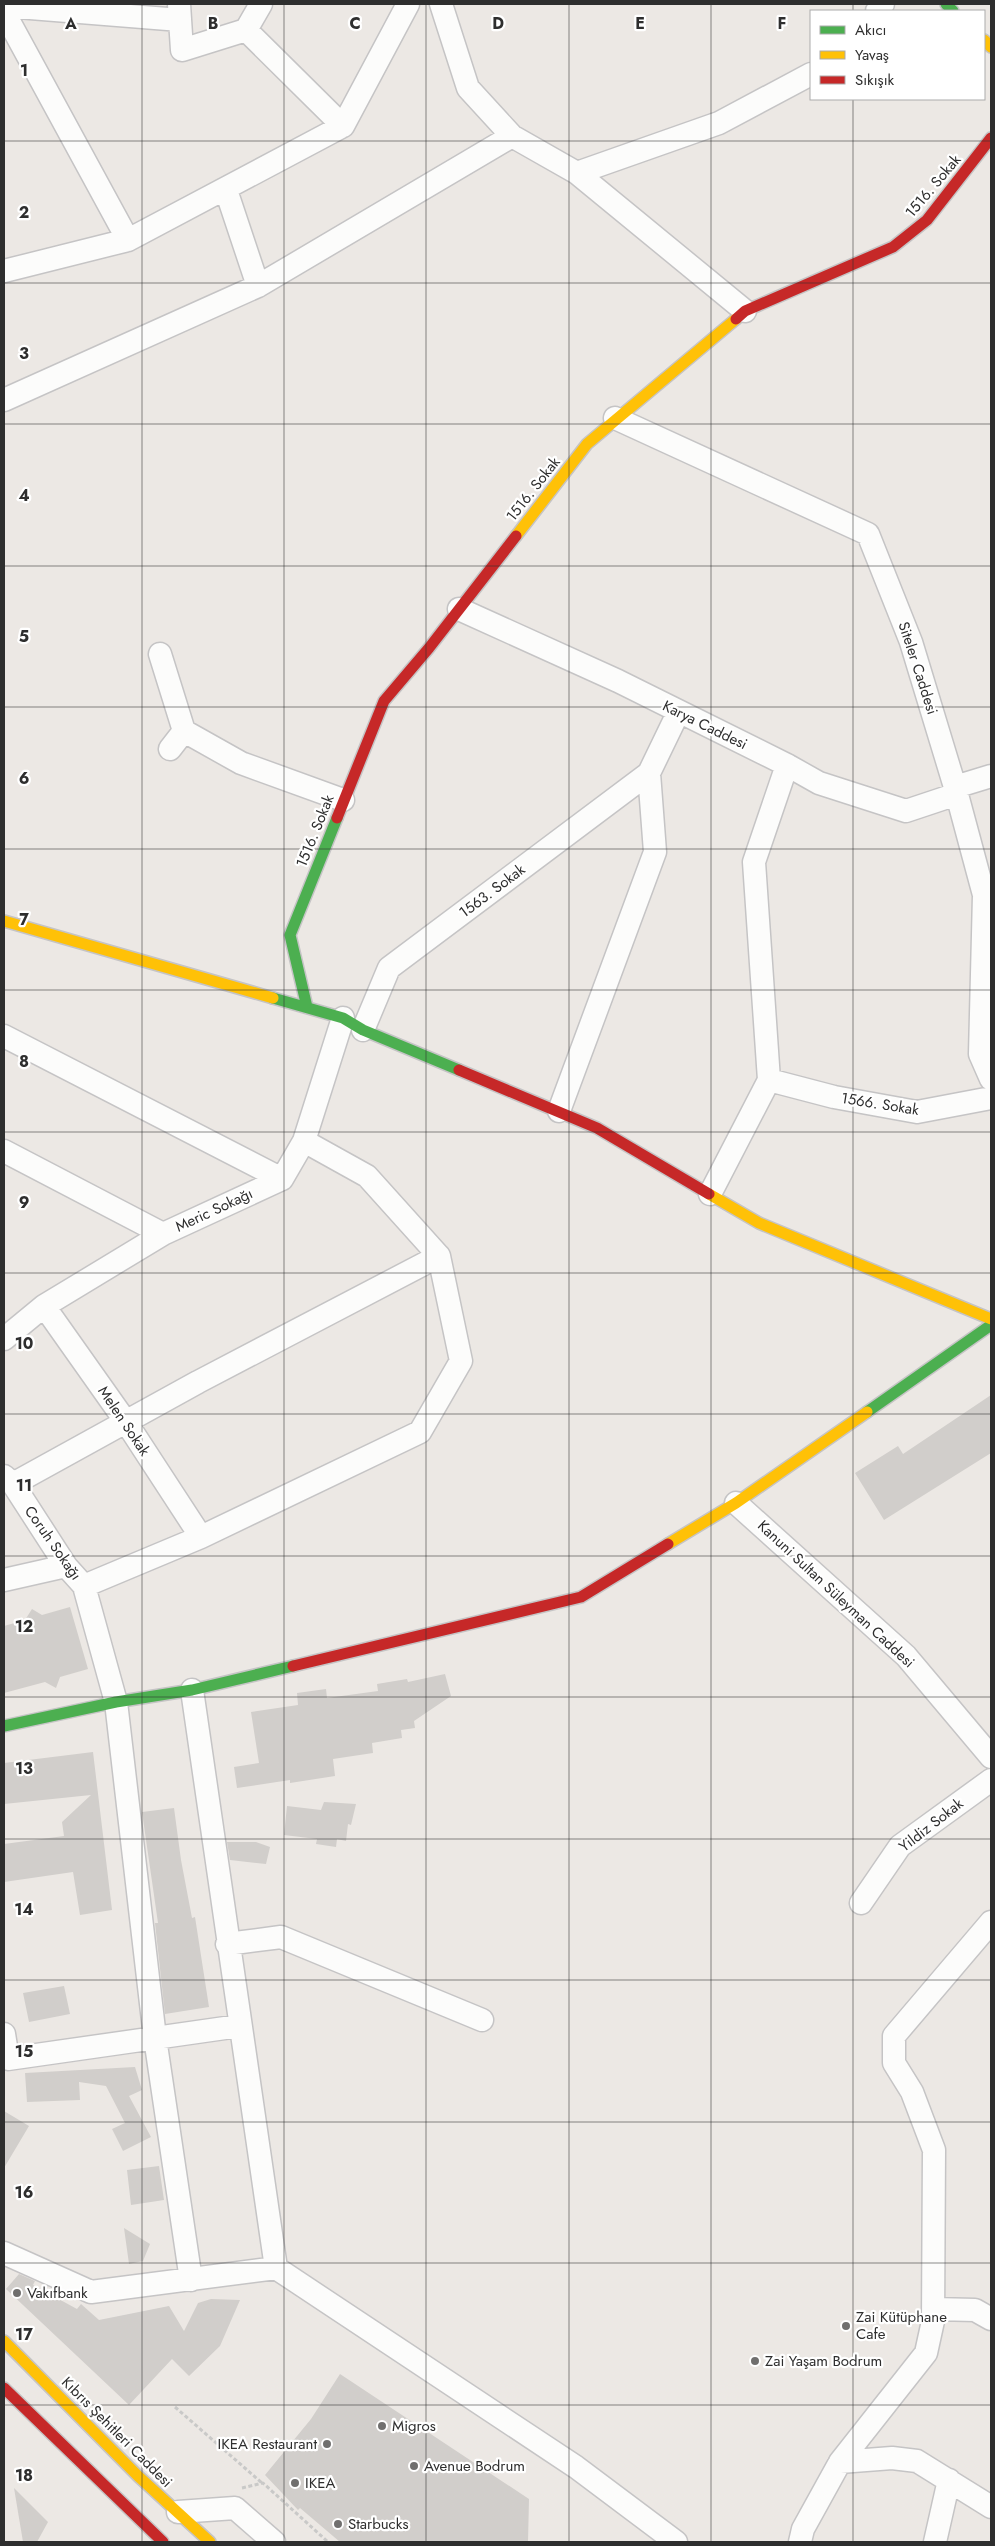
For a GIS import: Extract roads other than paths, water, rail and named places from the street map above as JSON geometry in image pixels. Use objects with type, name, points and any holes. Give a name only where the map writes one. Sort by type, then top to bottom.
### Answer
[{"type":"main road","name":"1516. Sokak","points":[[307,1006],[290,935],[384,701],[459,609],[587,444],[615,418],[745,311],[893,247],[927,220],[991,138]]},
{"type":"main road","points":[[4,922],[307,1006],[342,1018],[363,1030],[597,1128],[759,1223],[991,1319]]},
{"type":"main road","points":[[4,1726],[116,1702],[192,1690],[581,1597],[736,1503],[991,1325]]},
{"type":"main road","name":"Kıbrıs Şehitleri Caddesi","points":[[4,2341],[210,2542]]},
{"type":"main road","points":[[4,2388],[162,2542]]},
{"type":"street","points":[[128,240],[6,16],[180,12],[182,50],[246,30],[261,4]]},
{"type":"street","points":[[4,270],[128,240],[226,190],[342,126],[408,4]]},
{"type":"street","points":[[441,4],[468,88],[512,136],[577,173],[745,311]]},
{"type":"street","points":[[246,30],[342,126]]},
{"type":"street","points":[[577,173],[719,123],[810,75]]},
{"type":"street","points":[[4,400],[258,286],[512,136]]},
{"type":"street","points":[[226,190],[258,286]]},
{"type":"street","name":"Siteler Caddesi","points":[[615,418],[868,534],[911,642],[956,790],[984,895],[986,1051]]},
{"type":"street","name":"Karya Caddesi","points":[[459,609],[618,681],[678,713],[787,765],[819,783],[906,811],[991,776]]},
{"type":"street","points":[[160,654],[184,731],[241,763],[343,800]]},
{"type":"street","points":[[559,1111],[655,852],[649,773],[678,713]]},
{"type":"street","points":[[170,748],[184,731]]},
{"type":"street","points":[[710,1194],[769,1080],[754,862],[787,765]]},
{"type":"street","name":"1563. Sokak","points":[[363,1030],[389,968],[649,773]]},
{"type":"street","points":[[4,1036],[282,1179],[304,1141],[342,1018]]},
{"type":"street","points":[[986,1051],[991,1080]]},
{"type":"street","name":"1566. Sokak","points":[[769,1080],[842,1098],[918,1112],[991,1098]]},
{"type":"street","points":[[84,1586],[201,1537],[420,1432],[460,1361],[439,1256],[366,1176],[304,1141]]},
{"type":"street","points":[[4,1151],[163,1234]]},
{"type":"street","name":"Meric Sokağı","points":[[4,1339],[44,1306],[163,1234],[282,1179]]},
{"type":"street","points":[[8,1480],[126,1422],[439,1256]]},
{"type":"street","name":"Melen Sokak","points":[[44,1306],[126,1422],[201,1537]]},
{"type":"street","name":"Coruh Sokağı","points":[[8,1480],[66,1566],[84,1586],[116,1702],[155,2038],[191,2280]]},
{"type":"street","name":"Kanuni Sultan Süleyman Caddesi","points":[[736,1503],[906,1656],[991,1757]]},
{"type":"street","points":[[4,1580],[66,1566]]},
{"type":"street","points":[[192,1690],[227,1944],[276,2268]]},
{"type":"street","name":"Yildiz Sokak","points":[[861,1903],[900,1846],[991,1780]]},
{"type":"street","points":[[800,2542],[803,2529],[840,2462],[926,2353],[934,2309],[934,2150],[912,2092],[894,2063],[894,2036],[991,1922]]},
{"type":"street","points":[[227,1944],[280,1936],[482,2020]]},
{"type":"street","points":[[4,2034],[8,2059],[239,2026]]},
{"type":"street","points":[[4,2253],[91,2292],[276,2268],[576,2467],[676,2542]]},
{"type":"street","points":[[934,2309],[975,2310],[991,2319]]},
{"type":"street","points":[[840,2462],[892,2458],[917,2461],[991,2507]]},
{"type":"street","points":[[935,2542],[949,2480]]},
{"type":"street","points":[[178,2512],[235,2508],[274,2542]]},
{"type":"place","name":"Vakıfbank","points":[[17,2293]]},
{"type":"place","name":"Zai Kütüphane Cafe","points":[[846,2326]]},
{"type":"place","name":"Zai Yaşam Bodrum","points":[[755,2361]]},
{"type":"place","name":"Migros","points":[[382,2426]]},
{"type":"place","name":"IKEA Restaurant","points":[[327,2444]]},
{"type":"place","name":"Avenue Bodrum","points":[[414,2466]]},
{"type":"place","name":"IKEA","points":[[295,2483]]},
{"type":"place","name":"Starbucks","points":[[338,2524]]}]
